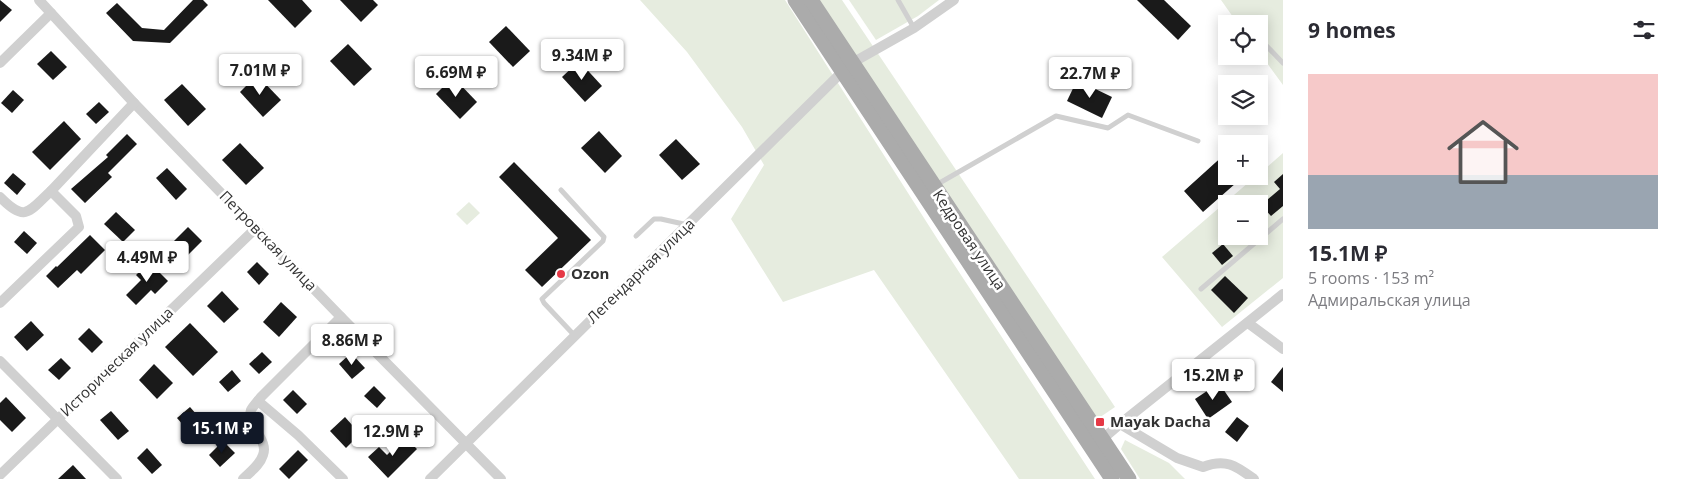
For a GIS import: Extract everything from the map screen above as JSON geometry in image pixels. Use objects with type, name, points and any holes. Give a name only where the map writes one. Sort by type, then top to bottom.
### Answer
[{"type":"main road","name":"Кедровая улица","points":[[795,0],[934,186],[1097,444],[1112,479]]},
{"type":"main road","name":"Кедровая улица","points":[[810,0],[847,68],[1097,444],[1129,479]]},
{"type":"street","name":"Петровская улица","points":[[38,0],[134,103],[501,479]]},
{"type":"street","name":"Легендарная улица","points":[[430,479],[847,68],[914,28],[954,0]]},
{"type":"street","points":[[0,62],[51,13]]},
{"type":"street","points":[[0,197],[13,210],[20,213],[30,211],[134,103]]},
{"type":"street","points":[[0,303],[78,227],[76,216],[51,190]]},
{"type":"street","name":"Историческая улица","points":[[0,475],[256,228]]},
{"type":"street","points":[[1097,444],[1283,294]]},
{"type":"street","points":[[243,479],[258,465],[264,454],[264,446],[251,421],[251,410],[341,317]]},
{"type":"street","points":[[1248,323],[1283,349]]},
{"type":"street","points":[[0,361],[117,479]]},
{"type":"street","points":[[258,401],[298,434],[343,479]]},
{"type":"street","points":[[1120,424],[1177,458],[1203,467],[1216,462],[1235,465],[1254,479]]},
{"type":"lane","points":[[898,0],[914,28]]},
{"type":"lane","points":[[1268,47],[1283,63]]},
{"type":"lane","points":[[934,186],[1056,116],[1108,128],[1128,115],[1198,141]]},
{"type":"lane","points":[[561,190],[604,237],[603,241],[542,299],[575,336]]},
{"type":"lane","points":[[636,236],[654,219],[689,225]]},
{"type":"lane","points":[[1201,289],[1283,219]]},
{"type":"shaded area","points":[[640,0],[785,0],[938,240],[1095,479],[1019,479],[874,270],[783,302],[731,219],[764,165],[742,127],[687,52]]},
{"type":"shaded area","points":[[814,0],[842,0],[1115,407],[1093,422]]},
{"type":"shaded area","points":[[849,0],[939,0],[918,16],[876,40]]},
{"type":"shaded area","points":[[1221,0],[1283,0],[1283,85],[1268,64],[1268,15],[1232,15]]},
{"type":"shaded area","points":[[1283,153],[1283,278],[1222,327],[1162,257],[1218,209],[1218,245],[1268,245],[1268,195],[1234,195],[1246,185],[1268,185],[1268,166]]},
{"type":"shaded area","points":[[469,202],[480,213],[467,225],[456,214]]},
{"type":"shaded area","points":[[1125,440],[1169,463],[1185,479],[1140,479],[1121,449]]},
{"type":"building","points":[[0,0],[12,10],[0,22]]},
{"type":"building","points":[[193,0],[203,0],[208,5],[170,43],[133,41],[106,13],[117,3],[142,28],[164,30]]},
{"type":"building","points":[[268,0],[302,0],[312,11],[295,28]]},
{"type":"building","points":[[340,0],[373,0],[378,5],[361,22]]},
{"type":"building","points":[[1137,0],[1164,0],[1191,26],[1178,40]]},
{"type":"building","points":[[506,26],[530,51],[513,67],[489,42]]},
{"type":"building","points":[[348,44],[372,69],[354,86],[330,61]]},
{"type":"building","points":[[51,51],[67,67],[53,80],[37,64]]},
{"type":"building","points":[[579,61],[602,86],[585,102],[562,77]]},
{"type":"building","points":[[257,75],[281,100],[263,117],[240,92]]},
{"type":"building","points":[[453,77],[477,102],[460,119],[436,94]]},
{"type":"building","points":[[1077,80],[1112,97],[1102,118],[1067,101]]},
{"type":"building","points":[[182,84],[206,109],[188,126],[164,100]]},
{"type":"building","points":[[13,90],[24,100],[12,113],[1,103]]},
{"type":"building","points":[[99,102],[109,112],[96,124],[86,114]]},
{"type":"building","points":[[64,121],[81,139],[50,170],[32,152]]},
{"type":"building","points":[[599,131],[622,156],[605,173],[581,148]]},
{"type":"building","points":[[127,134],[137,144],[108,173],[112,177],[85,203],[71,189],[108,157],[106,155]]},
{"type":"building","points":[[676,139],[700,164],[682,180],[659,155]]},
{"type":"building","points":[[240,143],[264,168],[246,185],[222,160]]},
{"type":"building","points":[[1218,160],[1218,185],[1234,185],[1222,195],[1218,195],[1218,199],[1203,212],[1184,191]]},
{"type":"building","points":[[514,162],[591,240],[542,287],[525,270],[558,238],[499,177]]},
{"type":"building","points":[[167,168],[187,189],[176,200],[156,178]]},
{"type":"building","points":[[13,173],[26,184],[17,195],[4,183]]},
{"type":"building","points":[[1283,174],[1283,206],[1271,216],[1268,213],[1268,199],[1280,189],[1274,182]]},
{"type":"building","points":[[116,212],[135,230],[123,242],[104,224]]},
{"type":"building","points":[[188,227],[202,241],[178,265],[164,251]]},
{"type":"building","points":[[24,231],[37,243],[27,254],[14,242]]},
{"type":"building","points":[[90,235],[105,250],[81,274],[77,270],[58,288],[46,276]]},
{"type":"building","points":[[1224,245],[1233,256],[1222,265],[1212,253]]},
{"type":"building","points":[[149,262],[168,281],[155,294],[151,290],[136,305],[126,295],[141,280],[136,275]]},
{"type":"building","points":[[257,262],[269,274],[259,285],[247,272]]},
{"type":"building","points":[[1225,276],[1248,298],[1234,313],[1211,290]]},
{"type":"building","points":[[222,291],[239,309],[224,323],[207,306]]},
{"type":"building","points":[[281,302],[297,317],[279,337],[263,322]]},
{"type":"building","points":[[31,321],[44,335],[27,351],[14,337]]},
{"type":"building","points":[[190,323],[218,352],[193,376],[165,347]]},
{"type":"building","points":[[89,328],[103,342],[92,353],[78,339]]},
{"type":"building","points":[[262,352],[272,362],[259,374],[249,364]]},
{"type":"building","points":[[351,353],[365,368],[352,379],[339,364]]},
{"type":"building","points":[[61,358],[71,368],[59,380],[48,370]]},
{"type":"building","points":[[154,364],[173,383],[157,399],[139,380]]},
{"type":"building","points":[[1283,367],[1283,392],[1271,382]]},
{"type":"building","points":[[232,370],[241,381],[228,392],[219,382]]},
{"type":"building","points":[[1219,383],[1232,402],[1208,419],[1195,399]]},
{"type":"building","points":[[374,386],[386,398],[377,408],[364,396]]},
{"type":"building","points":[[293,390],[307,404],[297,414],[283,400]]},
{"type":"building","points":[[6,397],[26,418],[12,432],[0,420],[0,403]]},
{"type":"building","points":[[190,407],[204,423],[191,434],[177,418]]},
{"type":"building","points":[[111,411],[129,431],[118,440],[100,420]]},
{"type":"building","points":[[345,417],[360,434],[346,448],[330,431]]},
{"type":"building","points":[[1237,417],[1249,426],[1237,442],[1225,432]]},
{"type":"building","points":[[405,437],[417,449],[388,478],[368,457],[379,447],[387,455]]},
{"type":"building","points":[[223,441],[235,453],[220,467],[209,455]]},
{"type":"building","points":[[147,448],[162,465],[152,474],[137,458]]},
{"type":"building","points":[[298,450],[308,460],[289,479],[279,469]]},
{"type":"building","points":[[73,465],[86,479],[58,479]]},
{"type":"place","name":"Ozon","points":[[561,274]]},
{"type":"place","name":"Mayak Dacha","points":[[1100,422]]}]
